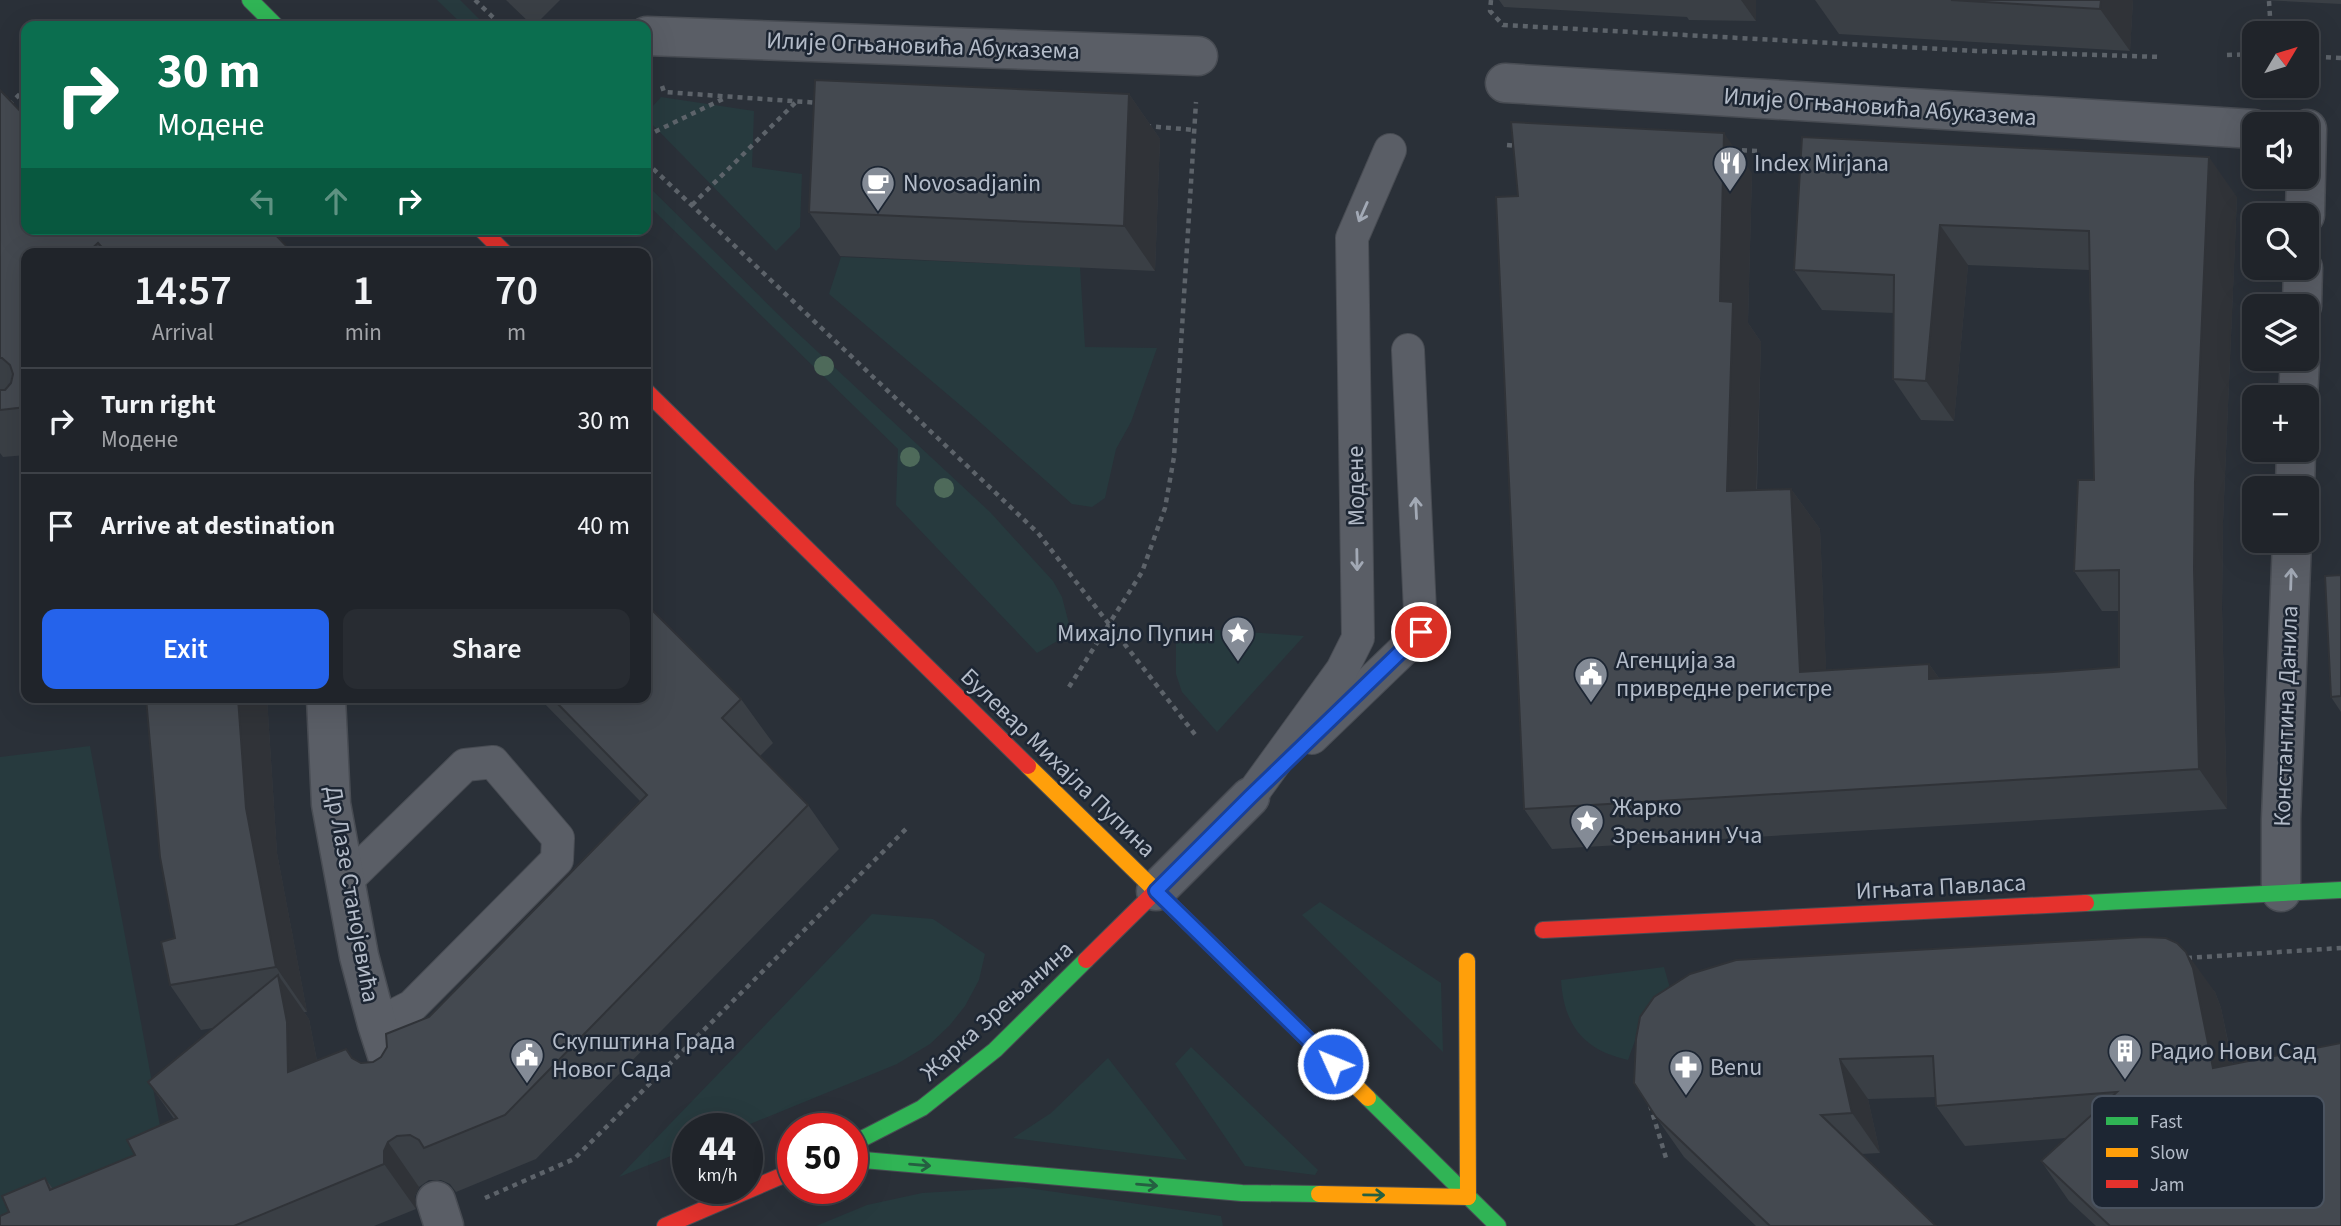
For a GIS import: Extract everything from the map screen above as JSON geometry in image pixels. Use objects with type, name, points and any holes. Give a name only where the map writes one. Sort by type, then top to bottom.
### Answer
[{"type":"main road","points":[[250,0],[271,21]]},
{"type":"main road","points":[[487,235],[500,248]]},
{"type":"main road","name":"Булевар Михајла Пупина","points":[[651,396],[1498,1226]]},
{"type":"main road","name":"Игњата Павласа","points":[[1543,930],[2341,890]]},
{"type":"main road","name":"Жарка Зрењанина","points":[[868,1135],[922,1108],[995,1050],[1156,891]]},
{"type":"main road","points":[[868,1160],[1242,1193],[1468,1197],[1467,961]]},
{"type":"main road","points":[[665,1226],[777,1178]]},
{"type":"street","name":"Илије Огњановића Абуказема","points":[[651,36],[1198,56]]},
{"type":"street","name":"Илије Огњановића Абуказема","points":[[1506,83],[2242,128]]},
{"type":"street","points":[[2319,130],[2341,130]]},
{"type":"street","name":"Константина Данила","points":[[2281,892],[2281,819],[2292,553]]},
{"type":"street","name":"Др Лазе Станојевића","points":[[326,703],[331,804],[345,882],[359,956],[397,1086]]},
{"type":"street","name":"Модене","points":[[1156,891],[1250,797]]},
{"type":"lane","name":"Модене","points":[[1250,797],[1342,670],[1358,638],[1352,238],[1390,150]]},
{"type":"lane","name":"Модене","points":[[1250,797],[1421,632],[1408,350]]},
{"type":"lane","points":[[345,882],[465,765],[493,762],[558,838],[556,860],[412,1006],[377,1024]]},
{"type":"path","points":[[475,0],[497,21]]},
{"type":"path","points":[[1491,0],[1490,11],[1503,25],[1976,51],[2161,57]]},
{"type":"path","points":[[2269,1],[2270,21]]},
{"type":"path","points":[[1976,51],[1977,43]]},
{"type":"path","points":[[651,49],[664,92],[824,103]]},
{"type":"path","points":[[2227,55],[2242,54]]},
{"type":"path","points":[[1069,687],[1142,572],[1165,508],[1174,457],[1198,56]]},
{"type":"path","points":[[2319,57],[2341,58]]},
{"type":"path","points":[[6,108],[21,93]]},
{"type":"path","points":[[651,134],[729,96]]},
{"type":"path","points":[[692,205],[796,101]]},
{"type":"path","points":[[1140,126],[1195,130]]},
{"type":"path","points":[[651,167],[1038,533],[1197,737]]},
{"type":"path","points":[[479,1201],[574,1159],[909,826]]},
{"type":"path","points":[[2176,959],[2341,948]]},
{"type":"path","points":[[1648,1097],[1666,1158]]},
{"type":"green space","points":[[437,0],[460,0],[481,21],[459,21]]},
{"type":"green space","points":[[661,97],[754,111],[752,167],[802,174],[800,227],[776,251],[651,123],[651,108]]},
{"type":"green space","points":[[651,189],[790,326],[990,512],[1053,581],[1062,597],[1069,624],[1066,633],[1059,640],[1037,653],[896,505],[898,449],[651,208]]},
{"type":"green space","points":[[841,257],[1080,267],[1085,347],[1157,348],[1131,422],[1116,449],[1105,498],[1092,507],[1072,504],[829,294]]},
{"type":"green space","points":[[1176,627],[1304,636],[1217,732],[1182,692],[1176,674]]},
{"type":"green space","points":[[90,746],[165,1153],[0,1217],[0,757]]},
{"type":"green space","points":[[1320,902],[1441,983],[1443,1052],[1302,915]]},
{"type":"green space","points":[[872,914],[933,919],[985,954],[979,980],[965,1006],[950,1025],[930,1044],[897,1064],[763,1119],[763,1113],[681,1113]]},
{"type":"green space","points":[[1664,967],[1673,999],[1637,1035],[1628,1060],[1599,1050],[1579,1034],[1567,1010],[1561,980]]},
{"type":"green space","points":[[1191,1047],[1318,1170],[1315,1175],[1245,1166],[1175,1064]]},
{"type":"green space","points":[[1108,1058],[1187,1160],[1013,1138],[1051,1113]]},
{"type":"green space","points":[[672,1122],[672,1155],[619,1177]]},
{"type":"green space","points":[[1021,1187],[1221,1216],[1223,1226],[816,1226],[867,1205],[922,1193]]},
{"type":"building","points":[[1951,0],[2101,0],[2100,9]]},
{"type":"building","points":[[815,80],[1129,94],[1124,226],[809,212]]},
{"type":"building","points":[[0,90],[21,112],[21,235],[276,235],[288,248],[103,248],[98,243],[93,248],[21,248],[21,408],[0,410],[0,390],[5,390],[11,383],[13,374],[10,365],[0,358]]},
{"type":"building","points":[[1511,122],[1724,133],[1720,301],[1733,302],[1727,491],[1791,489],[1800,672],[1929,664],[1929,679],[2119,667],[2119,570],[2074,571],[2078,480],[2094,480],[2089,231],[1940,225],[1926,381],[1893,379],[1894,275],[1794,270],[1802,137],[2209,157],[2195,482],[2194,569],[2199,769],[1524,809],[1496,197],[1518,196]]},
{"type":"building","points":[[2341,575],[2341,696],[2331,697],[2325,576]]},
{"type":"building","points":[[651,609],[741,699],[722,718],[808,805],[505,1115],[424,1148],[419,1140],[410,1135],[397,1136],[388,1142],[384,1151],[384,1164],[234,1226],[0,1226],[0,1216],[9,1212],[2,1196],[45,1178],[50,1190],[135,1155],[127,1140],[177,1118],[148,1082],[278,975],[287,1022],[288,1072],[346,1049],[352,1058],[361,1063],[373,1062],[381,1057],[387,1047],[386,1034],[429,1017],[647,795],[557,703],[651,703]]},
{"type":"building","points":[[146,703],[238,703],[246,808],[276,967],[170,985],[161,942],[175,938],[160,857]]},
{"type":"building","points":[[2166,938],[2177,943],[2186,952],[2193,968],[2213,1068],[2341,1043],[2341,1226],[2110,1226],[2041,1161],[2092,1115],[2092,1208],[2324,1208],[2324,1096],[2113,1096],[2117,1092],[1936,1106],[1933,1056],[1840,1059],[1852,1113],[1821,1115],[1936,1226],[1770,1226],[1656,1117],[1634,1083],[1640,1017],[1654,997],[1690,974],[1736,960]]},
{"type":"traffic: fast","points":[[250,0],[271,21]]},
{"type":"traffic: fast","points":[[2086,903],[2341,890]]},
{"type":"traffic: fast","points":[[868,1136],[922,1108],[995,1050],[1086,960]]},
{"type":"traffic: fast","points":[[1368,1098],[1498,1226]]},
{"type":"traffic: fast","points":[[868,1160],[1242,1193],[1319,1194]]},
{"type":"traffic: slow","points":[[1028,766],[1368,1098]]},
{"type":"traffic: slow","points":[[1467,961],[1468,1197]]},
{"type":"traffic: slow","points":[[1319,1194],[1468,1197]]},
{"type":"traffic: jam","points":[[487,235],[500,248]]},
{"type":"traffic: jam","points":[[651,396],[1028,766]]},
{"type":"traffic: jam","points":[[1086,960],[1156,891]]},
{"type":"traffic: jam","points":[[1543,930],[2086,903]]},
{"type":"traffic: jam","points":[[665,1226],[777,1178]]},
{"type":"place","name":"Index Mirjana","points":[[1730,193]]},
{"type":"place","name":"Novosadjanin","points":[[878,213]]},
{"type":"place","name":"Михајло Пупин","points":[[1238,663]]},
{"type":"place","name":"Агенција за привредне регистре","points":[[1591,704]]},
{"type":"place","name":"Жарко Зрењанин Уча","points":[[1587,851]]},
{"type":"place","name":"Радио Нови Сад","points":[[2125,1081]]},
{"type":"place","name":"Скупштина Града Новог Сада","points":[[527,1085]]},
{"type":"place","name":"Benu","points":[[1686,1097]]},
{"type":"route","points":[[1333,1064],[1156,891],[1421,632]]}]
